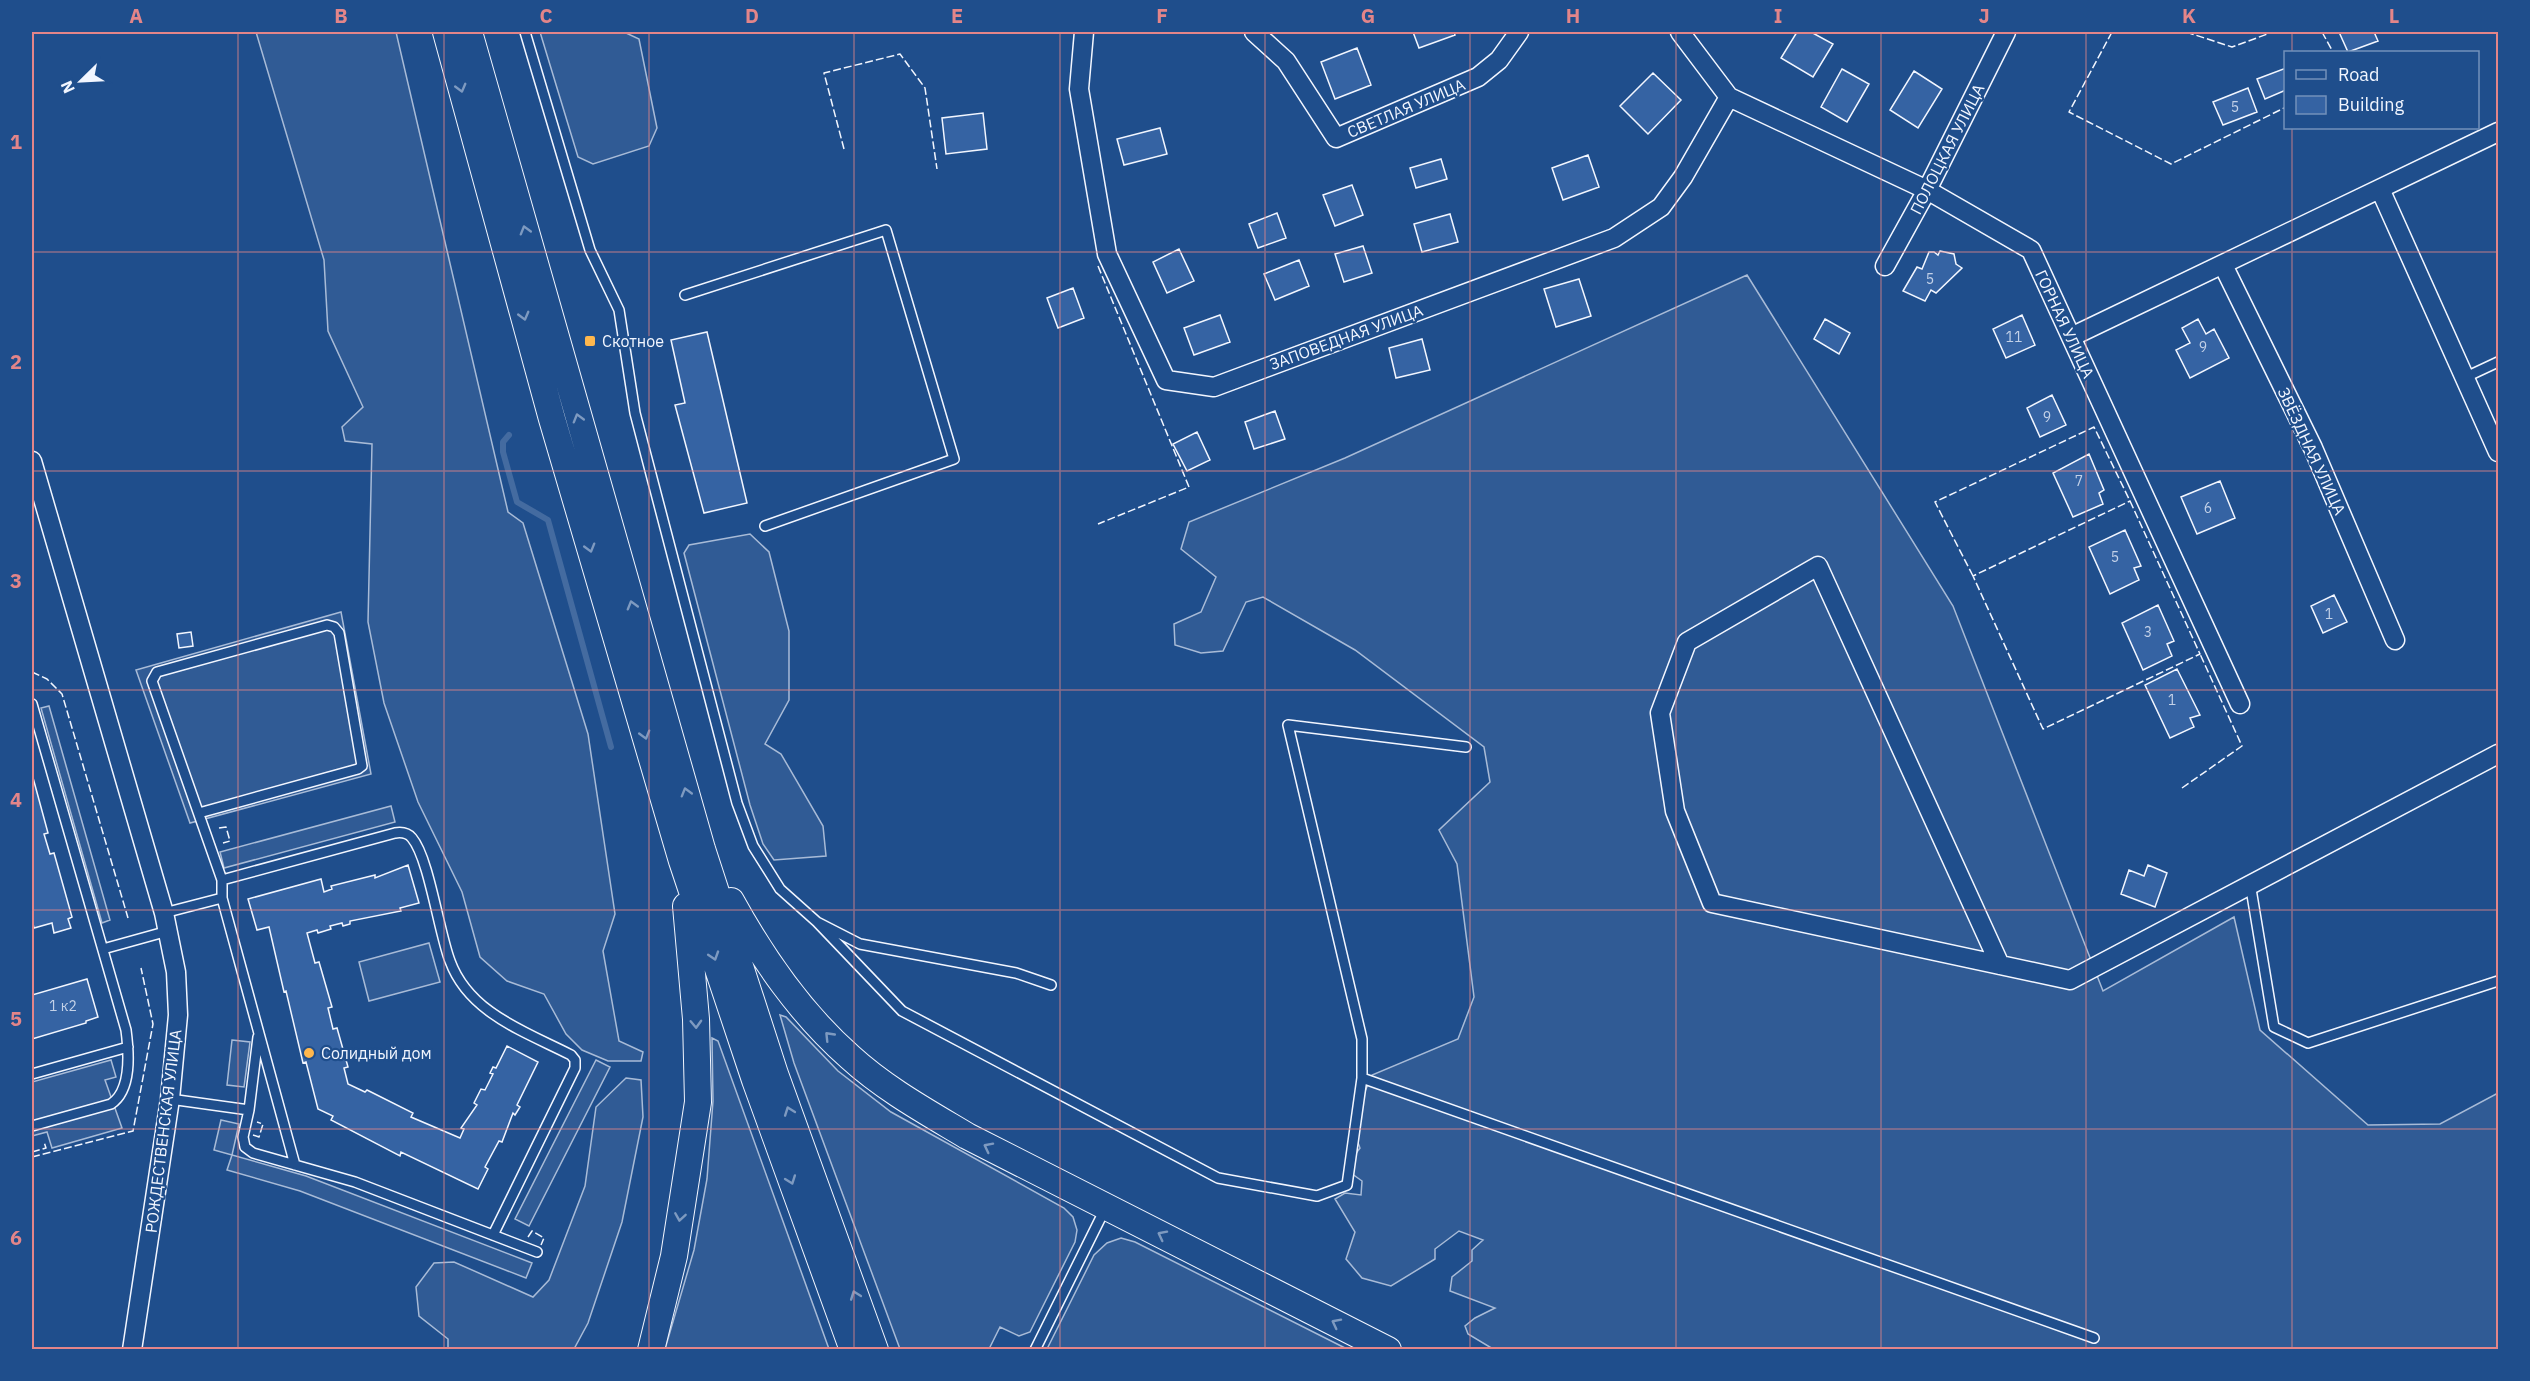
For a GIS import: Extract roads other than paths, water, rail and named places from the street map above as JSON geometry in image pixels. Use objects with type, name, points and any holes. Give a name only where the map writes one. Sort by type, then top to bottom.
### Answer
[{"type":"main road","points":[[446,32],[552,419],[692,855],[775,1074],[875,1350]]},
{"type":"main road","points":[[470,32],[755,1080],[853,1350]]},
{"type":"main road","points":[[692,855],[798,1004],[850,1058],[903,1098],[968,1136],[1388,1350]]},
{"type":"main road","points":[[651,1350],[674,1256],[698,1102],[692,855]]},
{"type":"street","name":"ЗАПОВЕДНАЯ УЛИЦА","points":[[1084,32],[1079,89],[1107,254],[1166,380],[1214,387],[1614,238],[1661,207],[1683,177],[1729,97]]},
{"type":"street","name":"СВЕТЛАЯ УЛИЦА","points":[[1254,32],[1286,61],[1336,138],[1478,77],[1499,60],[1519,32]]},
{"type":"street","points":[[1680,32],[1729,97]]},
{"type":"street","name":"ПОЛОЦКАЯ УЛИЦА","points":[[1886,266],[1927,190],[2006,32]]},
{"type":"street","name":"ГОРНАЯ УЛИЦА","points":[[1729,97],[1927,190],[2031,250],[2240,704]]},
{"type":"street","points":[[2071,338],[2499,132]]},
{"type":"street","points":[[2380,189],[2499,452]]},
{"type":"street","name":"ЗВЁЗДНАЯ УЛИЦА","points":[[2223,265],[2313,448],[2396,640]]},
{"type":"street","name":"РОЖДЕСТВЕНСКАЯ УЛИЦА","points":[[32,461],[164,913],[176,972],[178,1015],[170,1099],[132,1350]]},
{"type":"street","points":[[2000,964],[1818,566],[1687,642],[1660,713],[1676,811],[1712,903],[2070,980],[2250,883],[2499,754]]},
{"type":"lane","points":[[525,32],[590,250],[619,310],[635,413],[737,803],[753,846],[780,889],[817,922],[902,1011],[1218,1178],[1317,1197],[1347,1185],[1362,1078],[1362,1039],[1288,725],[1466,747]]},
{"type":"lane","points":[[686,295],[886,230],[954,459],[765,526]]},
{"type":"lane","points":[[2466,377],[2499,362]]},
{"type":"lane","points":[[199,813],[362,766],[339,633],[334,627],[327,625],[157,672],[152,681],[222,880],[222,898],[295,1165]]},
{"type":"lane","points":[[32,704],[126,1030],[128,1047],[128,1063],[118,1099],[111,1104],[32,1126]]},
{"type":"lane","points":[[222,880],[395,833],[404,832],[411,837],[421,858],[448,959],[458,981],[473,1000],[498,1016],[571,1054],[575,1060],[575,1068],[493,1235]]},
{"type":"lane","points":[[2250,883],[2274,1027],[2308,1042],[2499,981]]},
{"type":"lane","points":[[164,913],[222,898]]},
{"type":"lane","points":[[817,922],[860,944],[1016,973],[1051,985]]},
{"type":"lane","points":[[103,949],[168,931]]},
{"type":"lane","points":[[258,1031],[249,1110],[243,1137],[245,1147],[253,1153],[355,1182],[537,1252]]},
{"type":"lane","points":[[32,1074],[128,1047]]},
{"type":"lane","points":[[1362,1078],[2094,1338]]},
{"type":"lane","points":[[170,1099],[249,1110]]},
{"type":"lane","points":[[1035,1350],[1106,1207]]},
{"type":"waterway","points":[[509,435],[503,442],[503,452],[517,502],[548,520],[611,747]]},
{"type":"place","name":"Скотное","points":[[590,341]]},
{"type":"place","name":"Солидный дом","points":[[309,1053]]}]
